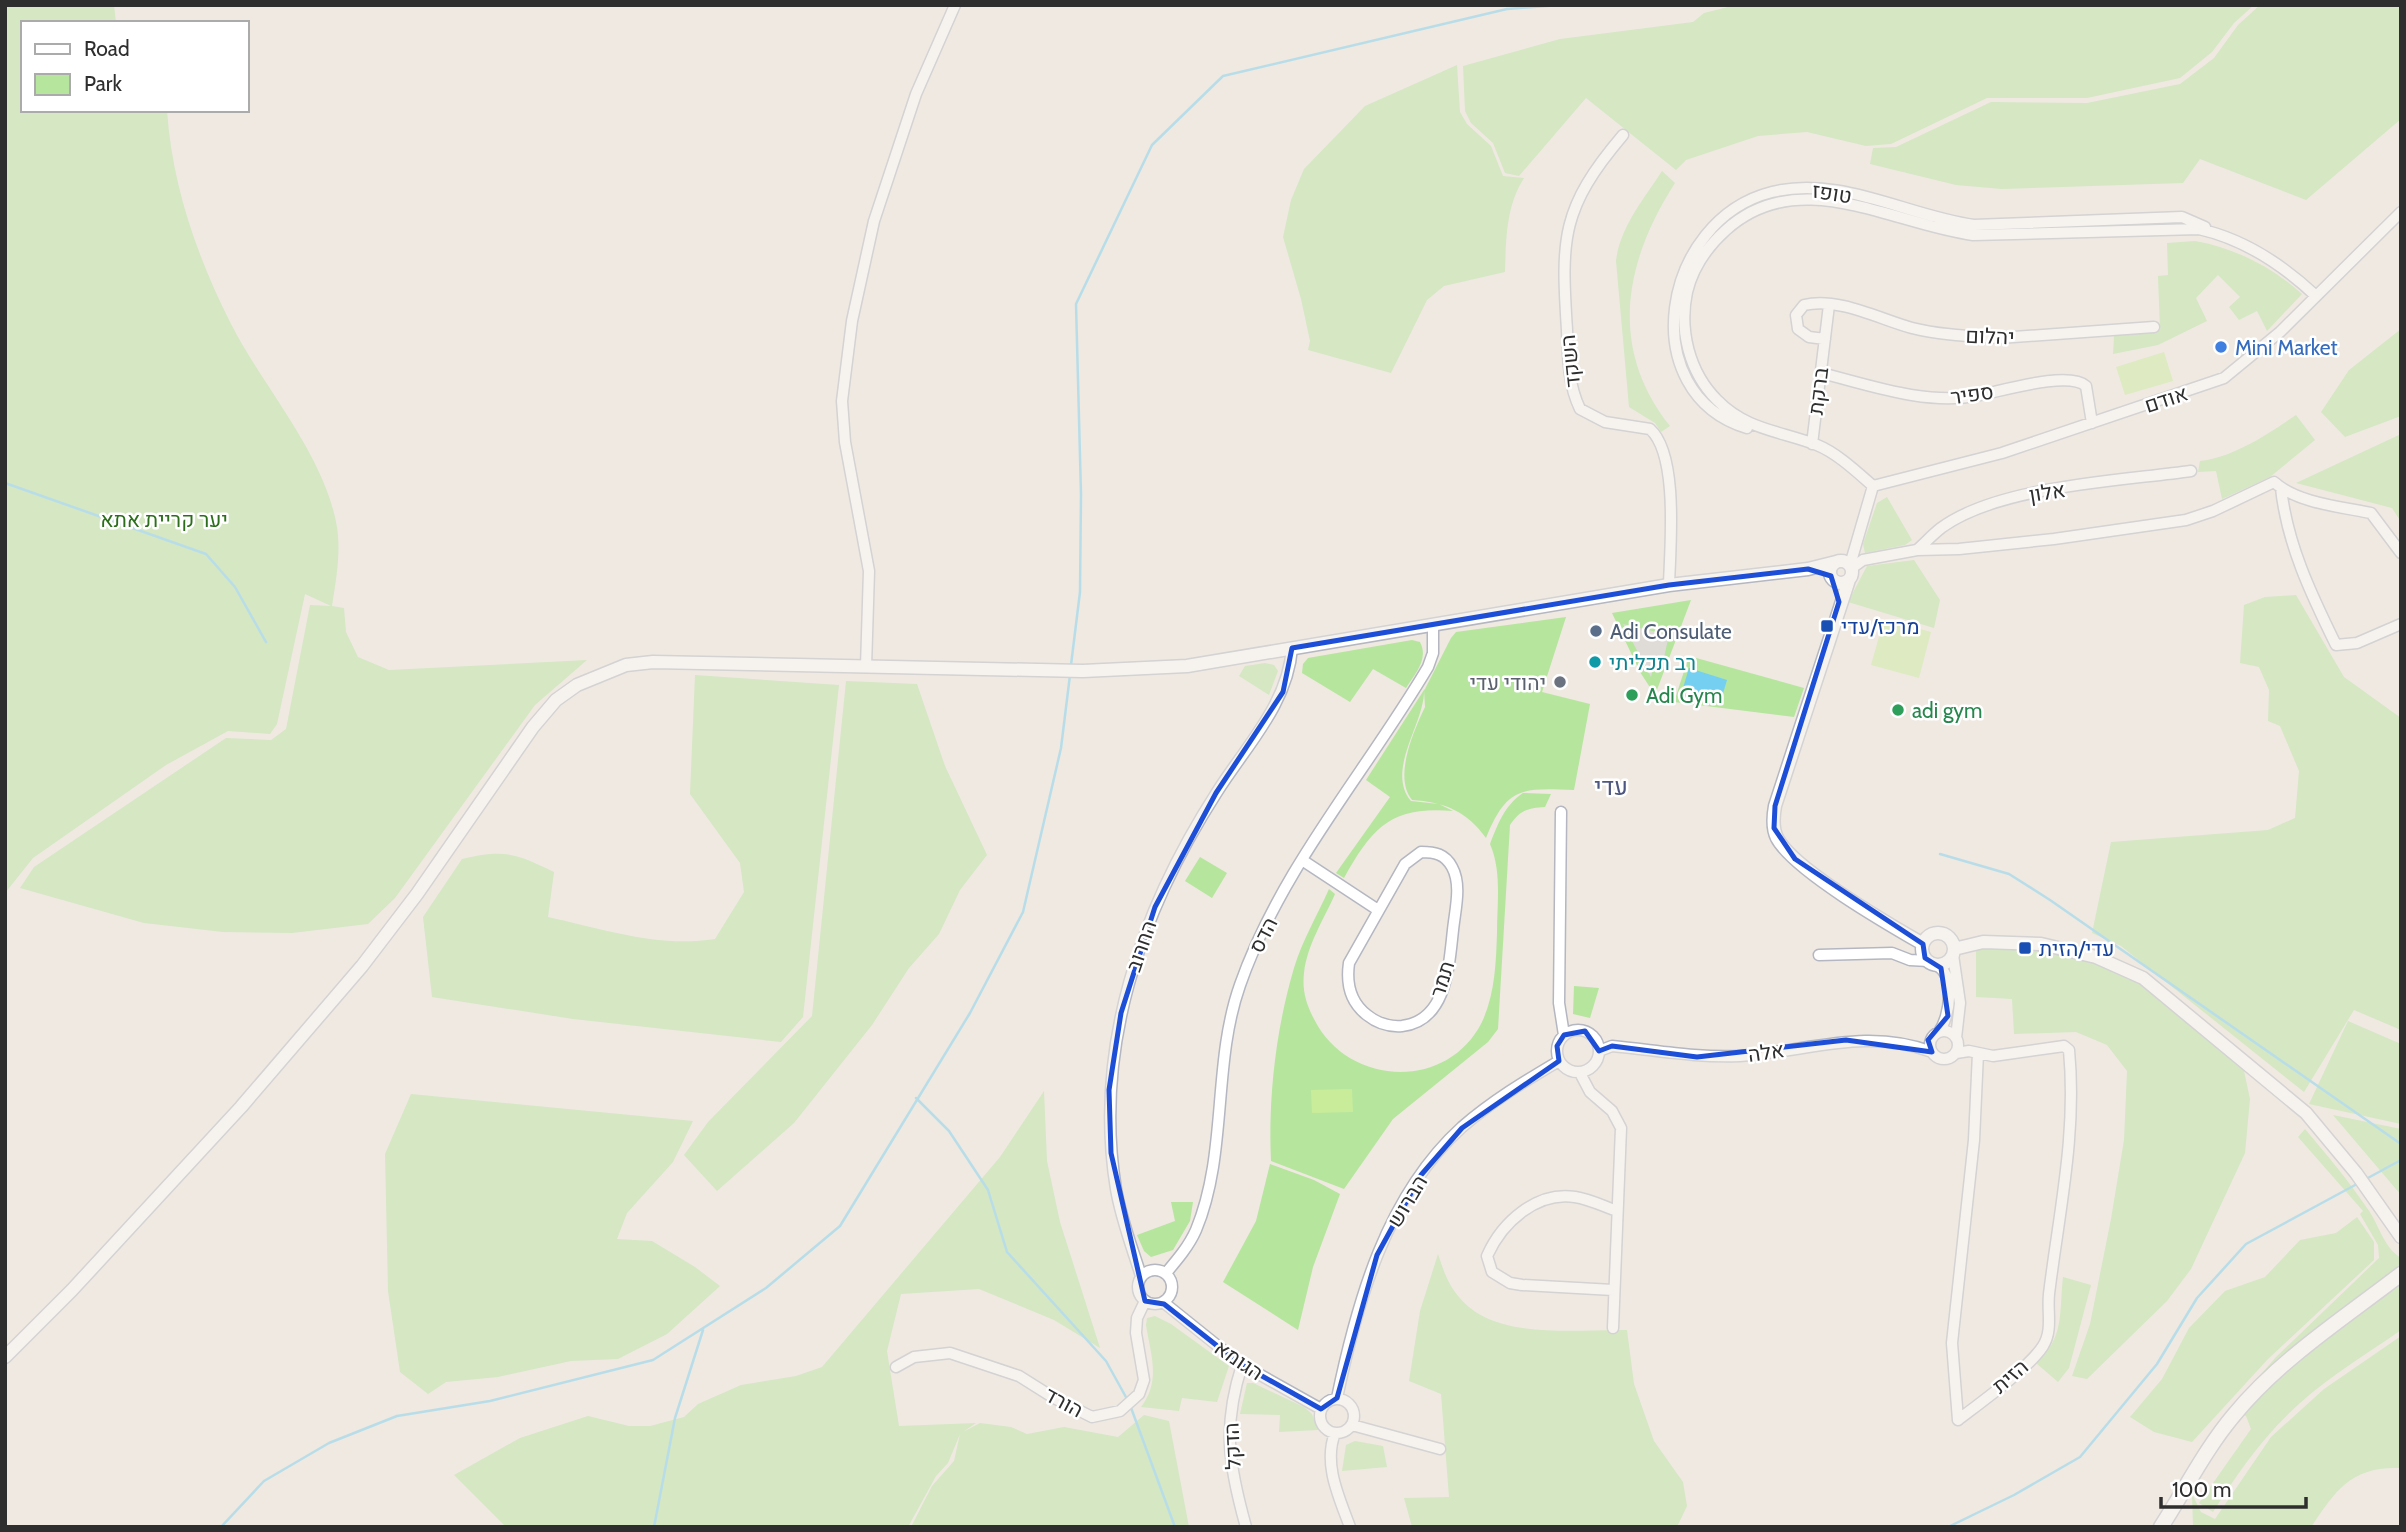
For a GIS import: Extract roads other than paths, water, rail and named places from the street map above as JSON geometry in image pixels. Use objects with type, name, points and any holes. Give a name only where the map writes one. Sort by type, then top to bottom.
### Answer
[{"type":"main road","points":[[2161,1527],[2232,1417],[2255,1391],[2288,1361],[2401,1274]]},
{"type":"street","points":[[866,667],[869,571],[845,442],[842,401],[852,321],[874,221],[916,94],[956,5]]},
{"type":"street","name":"השקד","points":[[1623,135],[1589,179],[1566,231],[1563,259],[1570,379],[1580,409],[1605,422],[1650,429],[1662,446],[1669,501],[1670,585]]},
{"type":"street","name":"טופז","points":[[1873,486],[1826,451],[1812,444],[1763,430],[1731,413],[1708,391],[1688,350],[1685,319],[1692,275],[1708,248],[1733,223],[1759,209],[1789,200],[1822,198],[1939,229],[1973,235],[2161,228],[2215,233],[2276,263],[2316,296]]},
{"type":"street","name":"אודם","points":[[1873,486],[1964,464],[2224,378],[2253,357],[2401,212]]},
{"type":"street","name":"יהלום","points":[[1825,339],[1802,334],[1798,329],[1796,315],[1804,305],[1829,305],[1914,329],[1987,337],[2154,327]]},
{"type":"street","points":[[1825,339],[1829,305]]},
{"type":"street","name":"ברקת","points":[[1812,444],[1825,339]]},
{"type":"street","name":"ספיר","points":[[1821,373],[1938,399],[1974,396],[2052,381],[2078,381],[2086,386],[2092,423]]},
{"type":"street","name":"אלון","points":[[1917,550],[1956,519],[2000,502],[2027,495],[2191,471]]},
{"type":"street","points":[[5,1357],[72,1290],[241,1107],[362,966],[417,894],[533,727],[556,700],[586,681],[626,665],[653,662],[1083,671],[1187,666],[1670,585],[1845,567],[1863,560],[1917,550],[1959,549],[2157,526],[2213,511],[2274,481],[2281,488],[2318,502],[2371,513],[2397,544],[2401,553]]},
{"type":"street","points":[[1808,569],[1842,583],[1873,486]]},
{"type":"street","points":[[2281,488],[2285,526],[2306,576],[2310,593],[2336,645],[2357,643],[2401,624]]},
{"type":"street","points":[[1839,602],[1831,567],[1845,567]]},
{"type":"street","points":[[1845,567],[1839,602],[1775,806],[1774,828],[1777,838],[1795,859],[1878,918],[1923,943]]},
{"type":"street","name":"הדס","points":[[1166,1273],[1196,1232],[1203,1212],[1215,1145],[1224,1050],[1240,985],[1253,952],[1302,860],[1429,667],[1433,653],[1433,625]]},
{"type":"street","name":"החרוב","points":[[1141,1276],[1123,1218],[1111,1153],[1109,1090],[1121,1013],[1141,943],[1165,886],[1216,793],[1283,692],[1291,667],[1292,648]]},
{"type":"street","points":[[1561,812],[1559,1003],[1564,1035]]},
{"type":"street","name":"תמר","points":[[1421,852],[1439,854],[1452,867],[1457,891],[1446,978],[1434,1006],[1418,1022],[1391,1026],[1374,1020],[1354,1002],[1349,990],[1349,963],[1378,909],[1410,858],[1421,852]]},
{"type":"street","points":[[1302,860],[1378,909]]},
{"type":"street","points":[[1938,933],[1948,937],[1953,952],[1959,987],[1956,1053],[1944,1059],[1932,1052],[1932,1038],[1939,1032],[1948,1016],[1948,989],[1941,968],[1923,953],[1923,943],[1929,936],[1938,933]]},
{"type":"street","points":[[1819,955],[1892,953],[1910,960],[1946,963],[1953,952],[1983,942],[2041,944],[2096,957],[2143,978],[2306,1113],[2356,1173],[2401,1237]]},
{"type":"street","points":[[1577,1030],[1591,1035],[1599,1051],[1594,1065],[1580,1073],[1566,1069],[1559,1061],[1557,1046],[1564,1035],[1577,1030]]},
{"type":"street","points":[[1939,1032],[1951,1032],[1956,1038]]},
{"type":"street","name":"אלה","points":[[1599,1051],[1612,1046],[1697,1057],[1743,1056],[1846,1040],[1916,1045],[1932,1052]]},
{"type":"street","name":"הזית","points":[[1956,1053],[1978,1053],[1993,1056],[2055,1046],[2069,1050],[2071,1140],[2049,1297],[2048,1331],[2044,1345],[1958,1420],[1952,1343],[1974,1140],[1978,1053]]},
{"type":"street","name":"הברוש","points":[[1337,1398],[1353,1327],[1372,1267],[1400,1209],[1421,1175],[1462,1128],[1514,1087],[1559,1061]]},
{"type":"street","points":[[1580,1073],[1590,1092],[1612,1111],[1621,1128],[1613,1328]]},
{"type":"street","points":[[1613,1290],[1510,1283],[1492,1272],[1487,1255],[1508,1224],[1539,1201],[1562,1196],[1577,1197],[1617,1211]]},
{"type":"street","points":[[1156,1269],[1166,1273],[1172,1288],[1163,1302],[1146,1301],[1139,1292],[1141,1276],[1156,1269]]},
{"type":"street","name":"הורד","points":[[896,1367],[915,1357],[950,1353],[1019,1376],[1092,1417],[1120,1411],[1139,1394],[1144,1380],[1136,1333],[1137,1318],[1146,1301]]},
{"type":"street","name":"הגומא","points":[[1163,1302],[1242,1365],[1321,1409]]},
{"type":"street","name":"הדקל","points":[[1242,1365],[1231,1403],[1228,1444],[1246,1527]]},
{"type":"street","points":[[1337,1398],[1351,1405],[1354,1415],[1352,1425],[1344,1432],[1335,1433],[1322,1425],[1321,1409],[1327,1401],[1337,1398]]},
{"type":"street","points":[[1352,1425],[1440,1450]]},
{"type":"street","points":[[1335,1433],[1330,1446],[1333,1480],[1350,1527]]},
{"type":"water","points":[[1689,668],[1727,680],[1721,700],[1683,688]]},
{"type":"waterway","points":[[1071,665],[1080,592],[1081,494],[1076,304],[1152,145],[1223,76],[1507,9],[1560,5]]},
{"type":"waterway","points":[[5,483],[206,554],[235,587],[266,642]]},
{"type":"waterway","points":[[221,1527],[264,1481],[329,1443],[397,1416],[490,1401],[653,1360],[766,1288],[840,1226],[970,1013],[1023,912],[1061,748],[1070,675]]},
{"type":"waterway","points":[[1940,854],[2009,874],[2401,1144]]},
{"type":"waterway","points":[[916,1098],[949,1131],[988,1190],[1007,1252],[1106,1361],[1127,1399]]},
{"type":"waterway","points":[[2366,1179],[2401,1160]]},
{"type":"waterway","points":[[1948,1527],[2014,1495],[2080,1457],[2157,1364],[2197,1298],[2246,1244],[2357,1184]]},
{"type":"waterway","points":[[654,1527],[675,1418],[703,1330]]},
{"type":"waterway","points":[[1130,1405],[1175,1527]]},
{"type":"place","name":"Mini Market","points":[[2221,347]]},
{"type":"place","name":"מרכז/עדי","points":[[1827,626]]},
{"type":"place","name":"Adi Consulate","points":[[1596,631]]},
{"type":"place","name":"רב תכליתי","points":[[1595,662]]},
{"type":"place","name":"יהודי עדי","points":[[1560,682]]},
{"type":"place","name":"Adi Gym","points":[[1632,695]]},
{"type":"place","name":"adi gym","points":[[1898,710]]},
{"type":"place","name":"עדי/הזית","points":[[2025,948]]},
{"type":"district","name":"עדי","points":[[1611,786]]},
{"type":"park label","name":"יער קריית אתא","points":[[164,519]]}]
